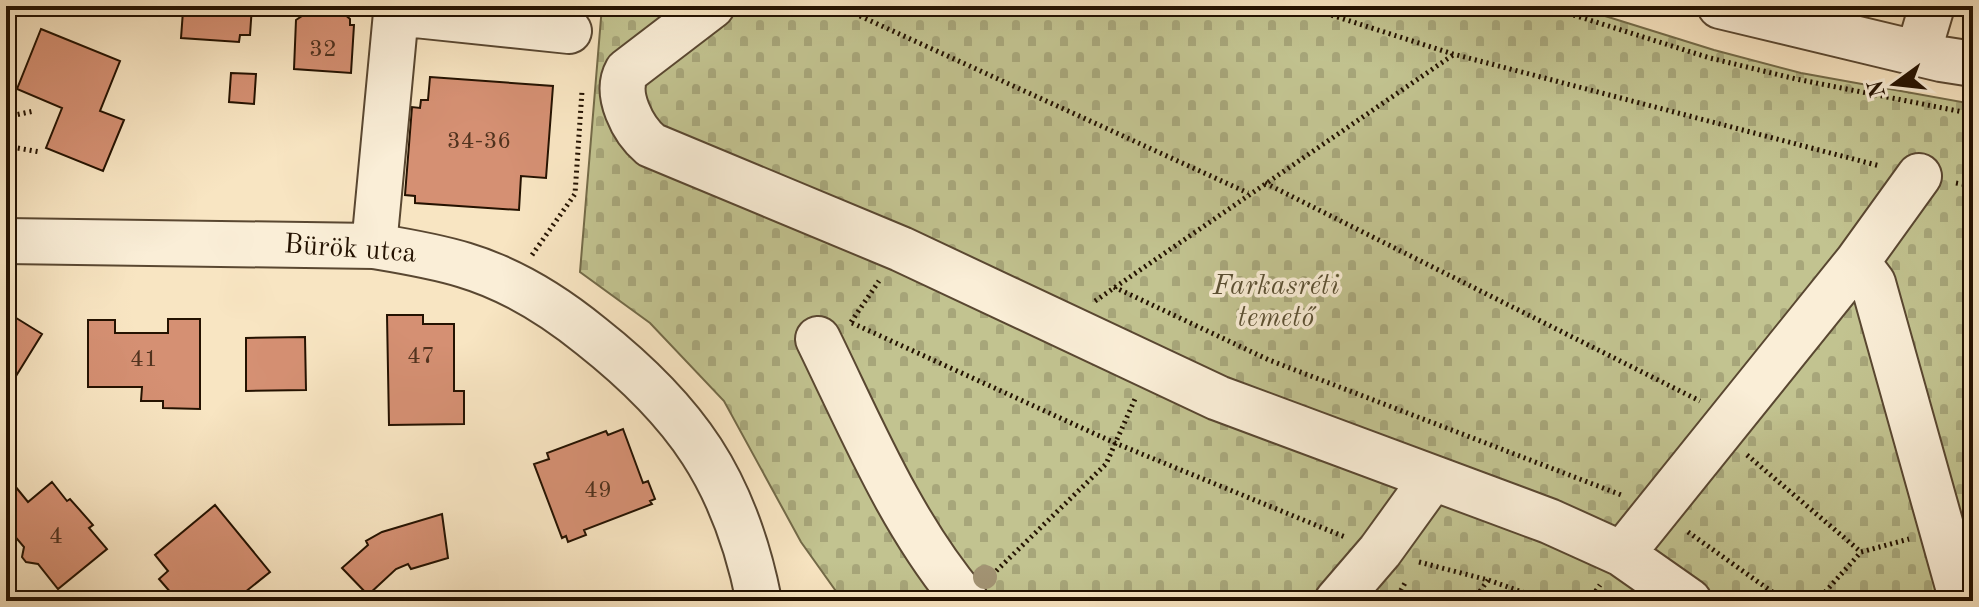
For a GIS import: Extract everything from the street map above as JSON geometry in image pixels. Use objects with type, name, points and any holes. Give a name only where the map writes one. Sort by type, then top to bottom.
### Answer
[{"type":"street","points":[[712,6],[627,71],[621,82],[621,92],[639,135],[651,145],[901,249],[1218,398],[1549,521],[1622,554],[1689,601]]},
{"type":"street","points":[[1720,6],[1973,64]]},
{"type":"street","points":[[1918,53],[1932,6]]},
{"type":"street","points":[[374,246],[396,13],[569,31]]},
{"type":"street","points":[[1622,554],[1857,262],[1919,176]]},
{"type":"street","name":"Bürök utca","points":[[6,241],[374,246],[465,265],[513,284],[549,305],[623,361],[657,393],[689,430],[714,472],[735,517],[751,559],[759,601]]},
{"type":"street","points":[[1857,262],[1873,283],[1962,601]]},
{"type":"street","points":[[834,331],[892,493],[944,575],[966,601]]},
{"type":"street","points":[[1337,601],[1380,551],[1432,479]]},
{"type":"path","points":[[6,6],[6,55]]},
{"type":"path","points":[[6,19],[15,6]]},
{"type":"path","points":[[838,6],[1249,193]]},
{"type":"path","points":[[1303,6],[1453,54],[1919,176],[1973,186]]},
{"type":"path","points":[[1545,6],[1710,58],[1782,76],[1973,114]]},
{"type":"path","points":[[1069,326],[1114,287],[1453,54]]},
{"type":"path","points":[[513,284],[575,194],[583,84]]},
{"type":"path","points":[[6,117],[34,111]]},
{"type":"path","points":[[6,146],[40,152]]},
{"type":"path","points":[[1265,183],[1725,424],[1861,552]]},
{"type":"path","points":[[901,249],[834,331],[1380,551],[1488,580],[1548,601]]},
{"type":"path","points":[[1114,287],[1269,360],[1656,509],[1785,601]]},
{"type":"path","points":[[966,601],[1106,464],[1134,400]]},
{"type":"path","points":[[1817,601],[1861,552],[1941,530]]},
{"type":"path","points":[[1473,601],[1488,580]]},
{"type":"green space","name":"Farkasréti temető","points":[[602,6],[1573,6],[1714,50],[1801,73],[1973,104],[1973,601],[843,601],[801,542],[724,401],[650,323],[580,272]]},
{"type":"building","points":[[190,6],[252,6],[250,35],[240,35],[239,42],[181,38],[183,11],[190,12]]},
{"type":"building","points":[[343,13],[350,19],[350,25],[354,25],[351,73],[294,69],[296,20],[305,14]]},
{"type":"building","points":[[41,29],[120,61],[100,111],[124,120],[103,171],[46,148],[62,108],[17,89]]},
{"type":"building","points":[[231,73],[256,74],[254,104],[229,102]]},
{"type":"building","points":[[430,77],[553,86],[546,178],[521,176],[519,210],[415,203],[415,196],[405,195],[412,107],[420,108],[421,100],[428,100]]},
{"type":"building","points":[[387,315],[423,315],[423,324],[454,324],[454,391],[464,391],[464,424],[389,425]]},
{"type":"building","points":[[13,316],[42,334],[8,389],[6,321],[9,323]]},
{"type":"building","points":[[168,319],[200,319],[200,409],[163,408],[163,401],[141,401],[142,387],[88,387],[88,320],[115,320],[115,333],[168,333]]},
{"type":"building","points":[[305,337],[306,390],[246,391],[246,338]]},
{"type":"building","points":[[623,429],[643,483],[648,481],[655,499],[650,501],[652,504],[584,530],[586,535],[568,542],[566,536],[562,538],[534,464],[549,459],[547,453],[606,431],[608,435]]},
{"type":"building","points":[[52,482],[93,525],[89,528],[107,549],[58,589],[38,564],[26,562],[22,557],[24,547],[6,526],[6,494],[15,486],[28,502]]},
{"type":"building","points":[[215,505],[270,572],[234,601],[178,601],[159,579],[168,571],[155,555]]},
{"type":"building","points":[[442,514],[448,558],[411,569],[408,564],[396,569],[368,595],[342,568],[368,545],[366,541],[382,532]]},
{"type":"building","points":[[569,595],[593,596],[594,601],[571,601]]}]
